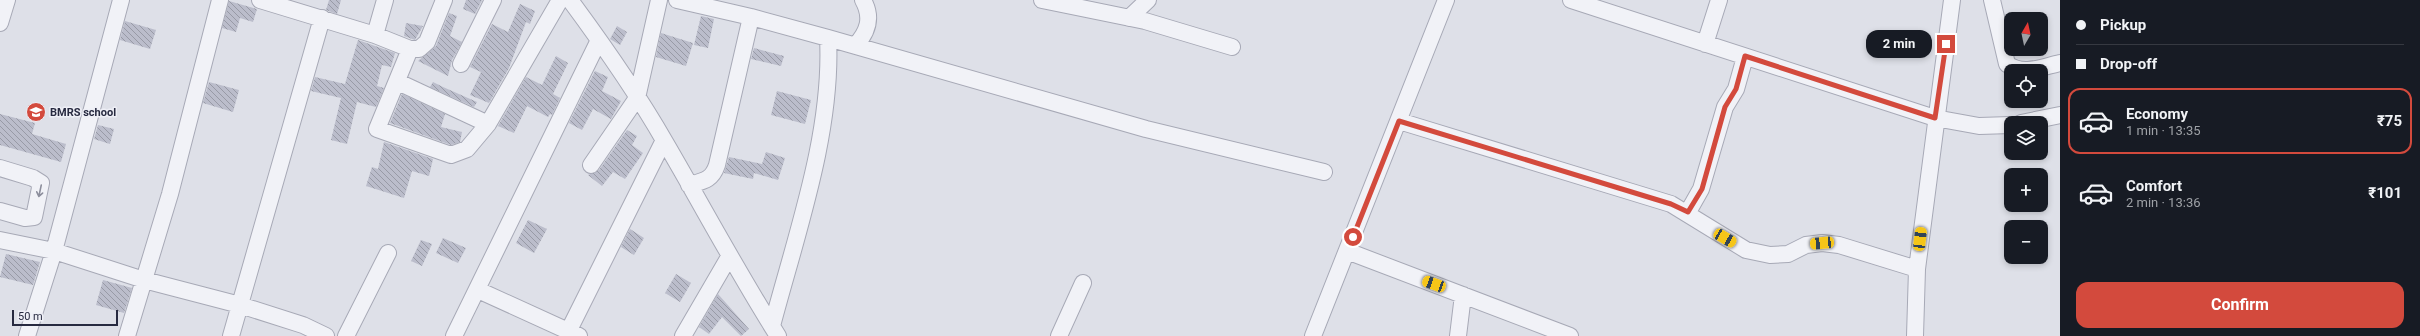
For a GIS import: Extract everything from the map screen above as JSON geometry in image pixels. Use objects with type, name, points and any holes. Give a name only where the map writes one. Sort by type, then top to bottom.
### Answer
[{"type":"street","points":[[0,24],[7,0]]},
{"type":"street","points":[[26,336],[54,251],[121,0]]},
{"type":"street","points":[[127,336],[170,194],[220,0]]},
{"type":"street","points":[[260,0],[288,4],[322,18],[375,34],[410,49],[419,49],[427,42],[444,0]]},
{"type":"street","points":[[375,34],[385,0]]},
{"type":"street","points":[[461,64],[493,0]]},
{"type":"street","points":[[410,49],[398,82],[376,129],[452,155],[466,150],[488,124],[560,0]]},
{"type":"street","points":[[570,0],[599,40],[664,140],[729,257],[775,331]]},
{"type":"street","points":[[591,165],[637,98],[659,0]]},
{"type":"street","points":[[677,0],[752,17],[1146,129],[1324,172]]},
{"type":"street","points":[[854,46],[865,35],[868,27],[868,8],[863,0]]},
{"type":"street","points":[[1042,0],[1130,18],[1232,47]]},
{"type":"street","points":[[1130,18],[1148,0]]},
{"type":"street","points":[[1313,336],[1446,0]]},
{"type":"street","points":[[1571,0],[1935,118],[1980,126],[2004,125]]},
{"type":"street","points":[[1706,44],[1719,0]]},
{"type":"street","points":[[1914,336],[1917,269],[1935,118],[1952,0]]},
{"type":"street","points":[[1992,0],[2007,64],[2014,69],[2024,71],[2060,63]]},
{"type":"street","points":[[689,185],[706,181],[714,175],[752,17]]},
{"type":"street","points":[[231,336],[322,18]]},
{"type":"street","points":[[775,331],[823,121],[828,83],[828,38]]},
{"type":"street","points":[[454,336],[478,290],[599,40]]},
{"type":"street","points":[[1688,212],[1702,189],[1725,107],[1736,89],[1745,56]]},
{"type":"street","points":[[398,82],[488,124]]},
{"type":"street","points":[[2048,117],[2060,115]]},
{"type":"street","points":[[1399,121],[1671,204],[1688,212],[1715,232],[1746,250],[1770,255],[1788,254],[1806,245],[1822,243],[1839,245],[1917,269]]},
{"type":"street","points":[[478,290],[571,334],[664,140]]},
{"type":"street","points":[[0,168],[38,180],[42,183],[34,217],[25,218],[0,211]]},
{"type":"street","points":[[0,240],[54,251],[144,280],[303,325],[326,336]]},
{"type":"street","points":[[1347,251],[1570,336]]},
{"type":"street","points":[[346,336],[388,254]]},
{"type":"street","points":[[683,336],[729,257]]},
{"type":"street","points":[[1060,336],[1083,283]]},
{"type":"street","points":[[1458,336],[1463,295]]},
{"type":"building","points":[[329,0],[341,0],[337,14],[326,10]]},
{"type":"building","points":[[466,0],[482,0],[475,14],[463,9]]},
{"type":"building","points":[[229,1],[257,9],[253,22],[240,18],[236,32],[222,28]]},
{"type":"building","points":[[520,4],[535,11],[530,24],[526,22],[509,68],[489,103],[470,95],[481,72],[470,67],[492,24],[508,32]]},
{"type":"building","points":[[449,13],[457,16],[450,36],[462,42],[452,60],[448,76],[418,61],[436,46]]},
{"type":"building","points":[[701,16],[714,19],[708,48],[694,45]]},
{"type":"building","points":[[125,21],[156,30],[150,49],[120,40]]},
{"type":"building","points":[[406,23],[423,26],[415,40],[404,36]]},
{"type":"building","points":[[617,26],[627,32],[620,45],[610,39]]},
{"type":"building","points":[[661,33],[693,43],[686,66],[656,57]]},
{"type":"building","points":[[358,40],[395,53],[391,67],[382,65],[377,86],[384,88],[376,107],[357,102],[347,144],[331,140],[341,98],[311,91],[315,77],[345,84]]},
{"type":"building","points":[[754,48],[784,56],[781,66],[751,59]]},
{"type":"building","points":[[556,56],[568,63],[553,94],[560,98],[552,115],[550,114],[548,117],[527,106],[514,133],[498,126],[526,77],[542,85]]},
{"type":"building","points":[[595,71],[608,77],[602,91],[621,101],[611,119],[593,109],[582,130],[569,123]]},
{"type":"building","points":[[209,82],[239,90],[233,112],[203,103]]},
{"type":"building","points":[[433,82],[477,102],[474,107],[430,87]]},
{"type":"building","points":[[777,91],[811,100],[805,124],[771,115]]},
{"type":"building","points":[[402,94],[445,114],[441,127],[462,132],[460,142],[451,145],[390,123]]},
{"type":"building","points":[[0,114],[35,123],[32,134],[66,144],[61,162],[0,145]]},
{"type":"building","points":[[98,125],[114,129],[110,144],[94,139]]},
{"type":"building","points":[[627,130],[637,136],[632,145],[643,153],[625,179],[613,172],[602,186],[588,175],[599,170]]},
{"type":"building","points":[[384,142],[433,159],[429,176],[412,171],[404,198],[366,186],[372,167],[378,169]]},
{"type":"building","points":[[766,152],[785,158],[778,180],[754,173],[753,179],[724,173],[729,157],[762,164]]},
{"type":"building","points":[[528,220],[547,229],[534,253],[516,243]]},
{"type":"building","points":[[630,229],[644,238],[634,255],[621,247]]},
{"type":"building","points":[[443,238],[466,248],[458,263],[436,253]]},
{"type":"building","points":[[421,240],[432,244],[422,266],[411,261]]},
{"type":"building","points":[[6,254],[40,262],[33,285],[0,277]]},
{"type":"building","points":[[676,274],[691,283],[680,302],[665,293]]},
{"type":"building","points":[[103,280],[132,288],[124,313],[96,305]]},
{"type":"building","points":[[718,294],[749,329],[741,336],[722,317],[709,334],[699,327]]},
{"type":"place","name":"BMRS school","points":[[36,112]]},
{"type":"route","points":[[1353,237],[1399,121],[1671,204],[1688,212],[1702,189],[1725,107],[1736,89],[1745,56],[1935,118],[1946,44]]}]
